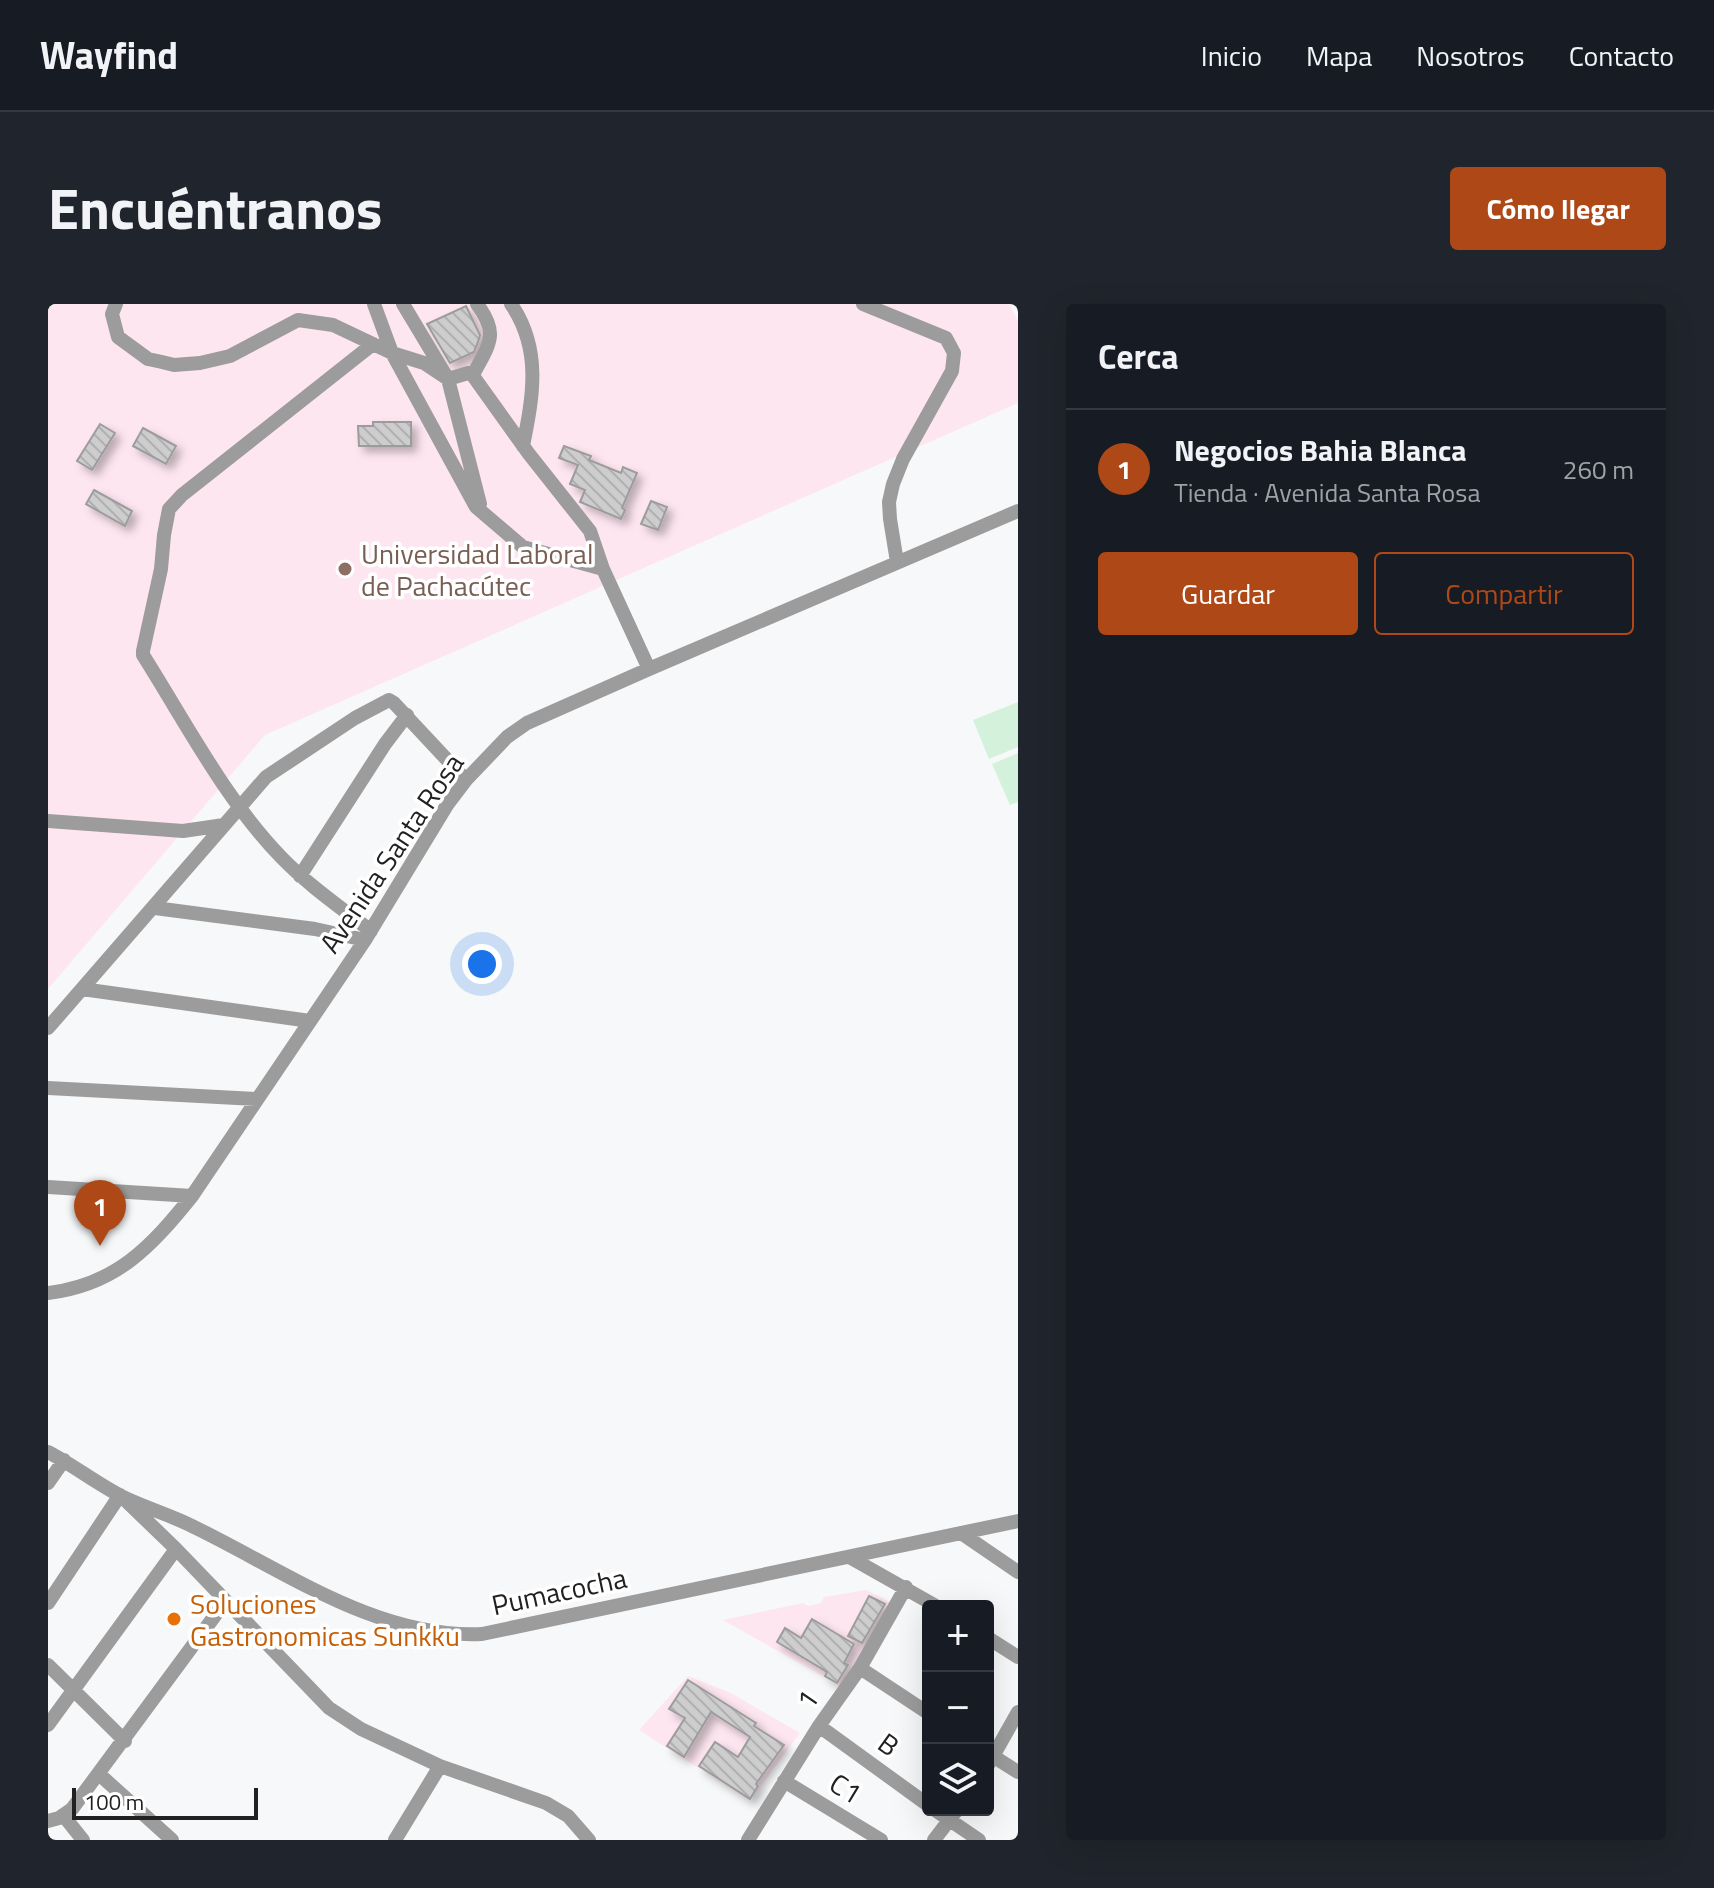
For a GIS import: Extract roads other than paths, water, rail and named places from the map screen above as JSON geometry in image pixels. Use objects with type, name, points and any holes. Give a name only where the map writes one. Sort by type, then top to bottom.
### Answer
[{"type":"street","points":[[116,304],[112,314],[118,337],[148,359],[174,365],[230,356],[298,320],[333,325],[392,353],[424,363],[448,379],[475,371],[485,353],[492,333],[489,320],[477,304]]},
{"type":"street","points":[[374,304],[392,353],[476,507],[523,547],[603,569]]},
{"type":"street","points":[[403,304],[448,379],[482,512]]},
{"type":"street","points":[[511,304],[530,339],[532,398],[523,446]]},
{"type":"street","points":[[863,304],[946,338],[954,353],[952,371],[893,484],[889,502],[897,562]]},
{"type":"street","points":[[368,936],[279,855],[240,807],[143,655],[161,569],[169,509],[182,495],[373,344]]},
{"type":"street","points":[[471,373],[590,531],[603,569],[649,669]]},
{"type":"street","name":"Avenida Santa Rosa","points":[[48,1293],[69,1290],[108,1276],[160,1236],[192,1196],[368,936],[447,805],[498,746],[527,723],[1018,511]]},
{"type":"street","points":[[48,1028],[266,777],[355,718],[389,700],[407,715],[466,780]]},
{"type":"street","points":[[300,876],[407,715]]},
{"type":"street","points":[[48,821],[183,831],[224,825]]},
{"type":"street","points":[[155,908],[368,936]]},
{"type":"street","points":[[82,989],[310,1021]]},
{"type":"street","points":[[48,1088],[256,1099]]},
{"type":"street","points":[[48,1187],[192,1196]]},
{"type":"street","name":"Pumacocha","points":[[48,1452],[120,1495],[194,1527],[272,1569],[381,1618],[458,1635],[482,1634],[1018,1521]]},
{"type":"street","points":[[48,1483],[64,1460]]},
{"type":"street","points":[[48,1603],[120,1495],[329,1708],[361,1729],[440,1766],[546,1803],[568,1816],[589,1840]]},
{"type":"street","points":[[961,1533],[1018,1572]]},
{"type":"street","points":[[48,1725],[176,1549]]},
{"type":"street","points":[[851,1558],[927,1600]]},
{"type":"street","name":"1","points":[[748,1840],[819,1726],[860,1668],[906,1587]]},
{"type":"street","points":[[60,1840],[72,1809],[225,1602]]},
{"type":"street","points":[[994,1642],[1018,1657]]},
{"type":"street","points":[[48,1665],[125,1741]]},
{"type":"street","points":[[860,1668],[922,1709]]},
{"type":"street","points":[[994,1751],[1018,1712]]},
{"type":"street","name":"B","points":[[819,1726],[922,1801]]},
{"type":"street","points":[[994,1760],[1018,1772]]},
{"type":"street","points":[[395,1840],[440,1766]]},
{"type":"street","points":[[99,1774],[172,1840]]},
{"type":"street","name":"C1","points":[[784,1781],[881,1840]]},
{"type":"street","points":[[934,1840],[952,1816]]},
{"type":"street","points":[[954,1816],[979,1840]]},
{"type":"street","points":[[48,1821],[66,1820]]},
{"type":"street","points":[[66,1820],[83,1840]]},
{"type":"place","name":"Universidad Laboral de Pachacútec","points":[[345,569]]},
{"type":"place","name":"Negocios Bahia Blanca","points":[[100,1246]]},
{"type":"place","name":"Soluciones Gastronomicas Sunkku","points":[[174,1619]]}]
